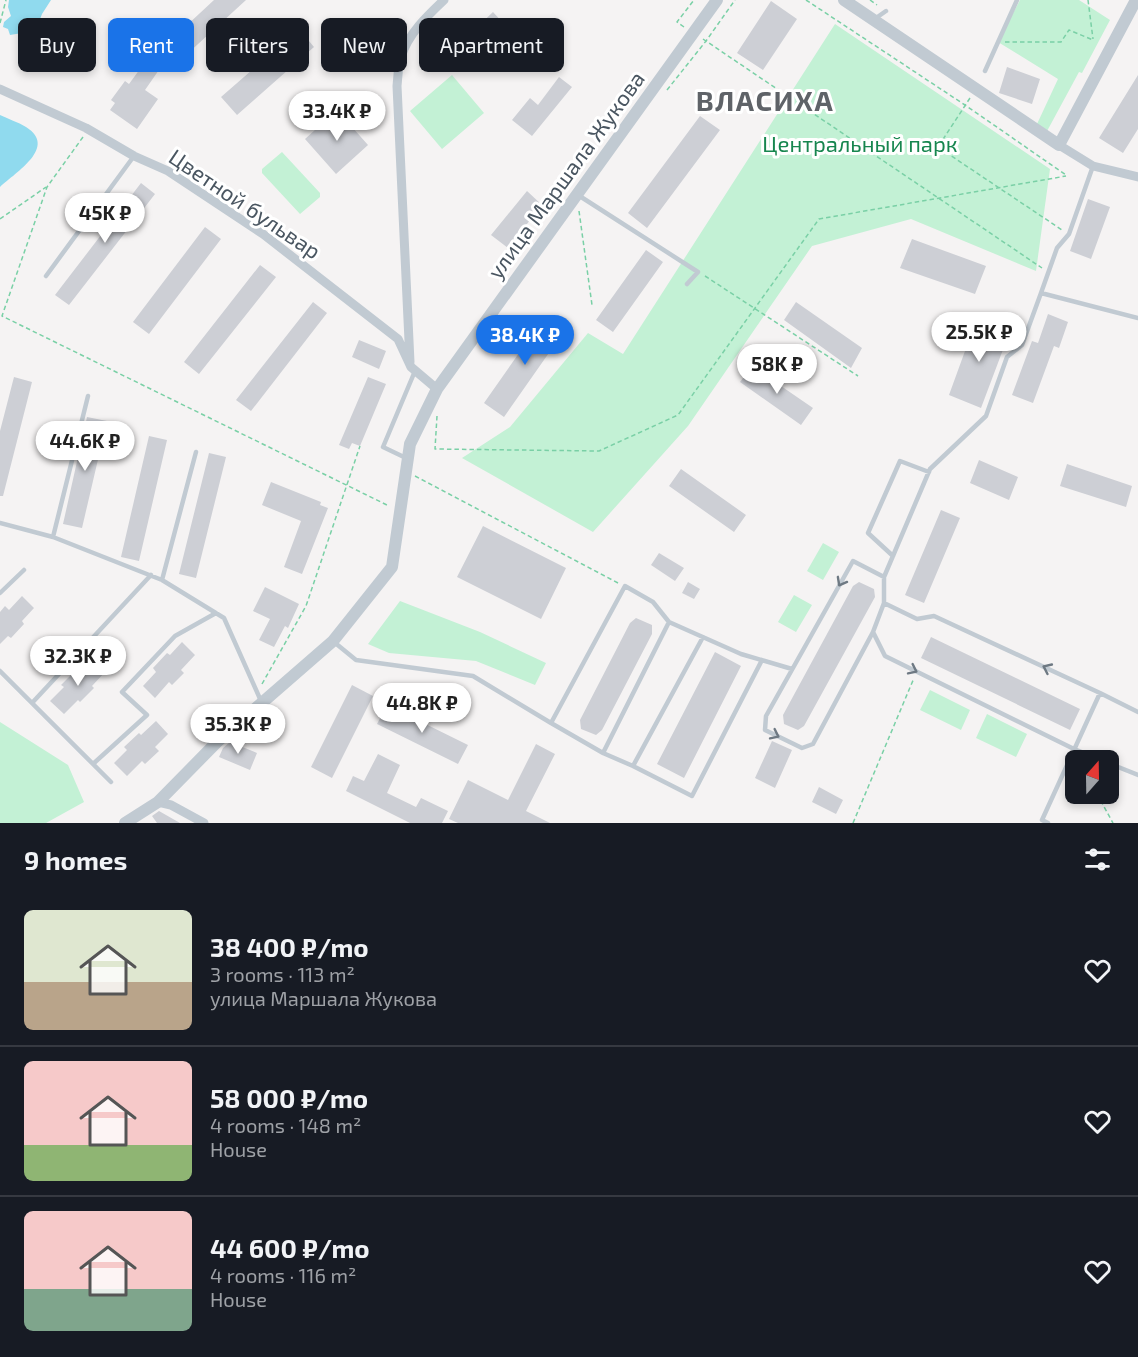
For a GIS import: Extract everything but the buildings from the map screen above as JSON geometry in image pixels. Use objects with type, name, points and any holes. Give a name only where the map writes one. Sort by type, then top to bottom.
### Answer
[{"type":"street","points":[[413,369],[397,86],[401,58],[410,38],[422,20],[444,0]]},
{"type":"street","name":"улица Маршала Жукова","points":[[125,823],[158,802],[259,698],[333,641],[392,567],[410,444],[437,389],[578,198],[717,0]]},
{"type":"street","points":[[844,0],[1059,146],[1093,166],[1138,177]]},
{"type":"street","points":[[1059,146],[1136,0]]},
{"type":"street","name":"Цветной бульвар","points":[[0,89],[86,128],[134,156],[168,171],[263,234],[398,339],[413,369],[437,389]]},
{"type":"street","points":[[158,802],[171,805],[204,823]]},
{"type":"lane","points":[[986,71],[1017,0]]},
{"type":"lane","points":[[874,20],[886,11]]},
{"type":"lane","points":[[46,276],[134,156]]},
{"type":"lane","points":[[885,577],[853,561],[766,716],[765,730],[802,748],[813,744],[873,632],[884,603],[885,577],[929,472],[986,416],[1007,357],[1022,345],[1057,248],[1069,234],[1093,166]]},
{"type":"lane","points":[[578,198],[698,272],[687,284]]},
{"type":"lane","points":[[1041,293],[1138,318]]},
{"type":"lane","points":[[407,465],[383,447],[413,369]]},
{"type":"lane","points":[[53,537],[88,396]]},
{"type":"lane","points":[[162,580],[196,452]]},
{"type":"lane","points":[[893,556],[868,533],[900,461],[929,472]]},
{"type":"lane","points":[[0,523],[53,537],[151,575],[224,618],[259,698]]},
{"type":"lane","points":[[0,593],[24,570]]},
{"type":"lane","points":[[32,703],[151,575]]},
{"type":"lane","points":[[551,723],[625,586],[653,602],[669,622],[741,654],[792,669]]},
{"type":"lane","points":[[884,603],[917,619],[934,616],[1138,712]]},
{"type":"lane","points":[[93,764],[147,715],[122,692],[175,636],[216,613]]},
{"type":"lane","points":[[603,753],[669,622]]},
{"type":"lane","points":[[873,632],[885,656],[1074,749]]},
{"type":"lane","points":[[633,766],[703,637]]},
{"type":"lane","points":[[333,641],[356,660],[473,676],[603,753],[692,796],[762,660]]},
{"type":"lane","points":[[0,671],[111,782]]},
{"type":"lane","points":[[1048,823],[1042,820],[1100,693]]},
{"type":"lane","points":[[1119,767],[1138,775]]},
{"type":"path","points":[[0,23],[6,0]]},
{"type":"path","points":[[694,0],[677,22],[1048,272]]},
{"type":"path","points":[[435,449],[599,451],[678,415],[819,219],[1066,176],[965,105],[806,0]]},
{"type":"path","points":[[870,0],[877,5]]},
{"type":"path","points":[[998,42],[1061,42],[1069,30],[1093,40],[1088,0]]},
{"type":"path","points":[[976,90],[938,147],[1069,234]]},
{"type":"path","points":[[86,128],[83,136],[47,186],[2,316],[400,512]]},
{"type":"path","points":[[0,219],[47,186]]},
{"type":"path","points":[[578,198],[592,305]]},
{"type":"path","points":[[698,272],[858,376]]},
{"type":"path","points":[[259,698],[306,606],[360,446]]},
{"type":"path","points":[[407,465],[625,586]]},
{"type":"path","points":[[853,823],[916,671]]},
{"type":"path","points":[[1103,804],[1113,823]]},
{"type":"green space","points":[[1020,0],[1079,0],[1110,20],[1046,133],[1037,124],[1058,79],[998,42]]},
{"type":"green space","name":"Центральный парк","points":[[835,24],[1050,169],[1036,271],[911,219],[812,246],[688,426],[593,532],[462,458],[510,427],[588,333],[623,354]]},
{"type":"green space","points":[[452,75],[484,113],[442,149],[410,111]]},
{"type":"green space","points":[[282,152],[320,193],[320,197],[300,214],[262,173],[262,169]]},
{"type":"green space","points":[[823,543],[839,552],[823,580],[807,571]]},
{"type":"green space","points":[[794,595],[812,605],[796,632],[778,622]]},
{"type":"green space","points":[[400,601],[480,632],[546,663],[535,685],[476,661],[389,653],[368,644]]},
{"type":"green space","points":[[930,690],[970,710],[961,730],[920,710]]},
{"type":"green space","points":[[987,714],[1027,734],[1016,757],[976,738]]},
{"type":"green space","points":[[0,722],[68,765],[84,802],[46,823],[0,823]]},
{"type":"water","points":[[9,0],[51,0],[40,18],[18,18],[18,34],[10,35],[8,29],[3,27],[4,22],[11,16],[8,7]]},
{"type":"water","points":[[0,115],[26,127],[35,135],[38,143],[31,159],[0,187]]},
{"type":"district","name":"ВЛАСИХА","points":[[765,101]]}]
